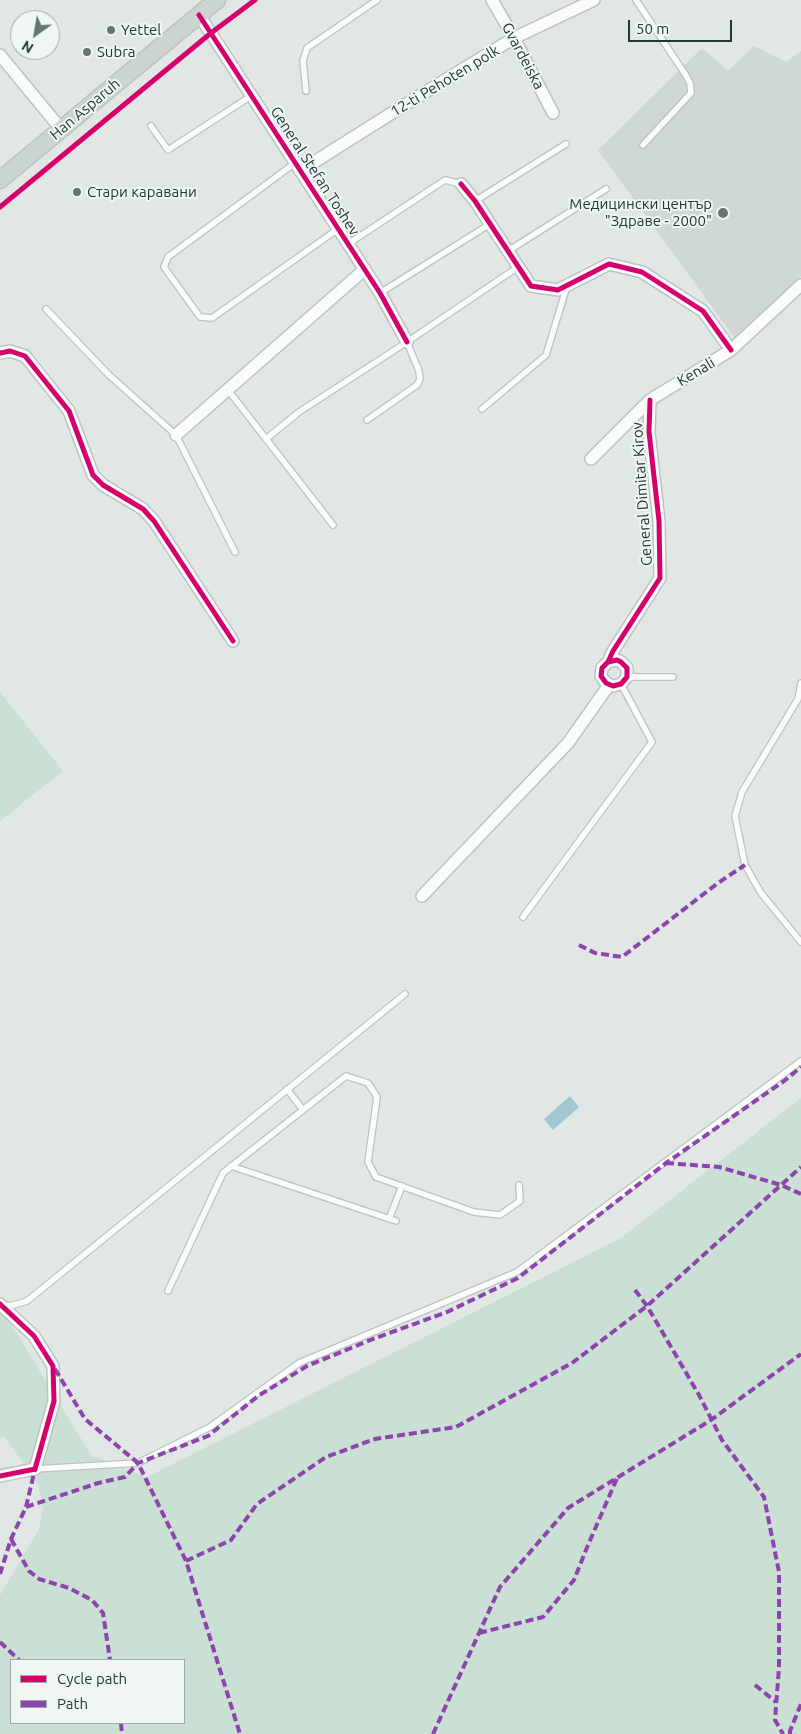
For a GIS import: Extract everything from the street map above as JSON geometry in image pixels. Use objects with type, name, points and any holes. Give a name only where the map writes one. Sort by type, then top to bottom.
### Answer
[{"type":"main road","name":"Han Asparuh","points":[[0,180],[217,0]]},
{"type":"street","name":"Gvardeiska","points":[[492,0],[553,113]]},
{"type":"street","name":"12-ti Pehoten polk","points":[[298,167],[514,38],[594,0]]},
{"type":"street","name":"General Stefan Toshev","points":[[199,15],[380,294],[407,342]]},
{"type":"street","points":[[0,55],[61,129]]},
{"type":"street","points":[[462,184],[531,286],[558,290],[609,264],[642,272],[703,311],[731,350]]},
{"type":"street","points":[[176,435],[364,270]]},
{"type":"street","name":"Kenali","points":[[591,459],[650,400],[731,350],[801,285]]},
{"type":"street","points":[[0,353],[10,351],[25,356],[69,412],[93,475],[103,485],[143,509],[154,521],[234,641]]},
{"type":"street","name":"General Dimitar Kirov","points":[[608,662],[660,578],[659,521],[649,432],[650,400]]},
{"type":"street","points":[[620,643],[626,668],[624,680],[617,686],[609,685],[603,680],[601,672],[604,664],[616,660],[624,665]]},
{"type":"street","points":[[422,896],[568,743],[609,685]]},
{"type":"street","points":[[0,1304],[34,1336],[52,1366],[54,1401],[35,1469],[0,1476]]},
{"type":"lane","points":[[306,91],[303,61],[307,48],[377,0]]},
{"type":"lane","points":[[636,0],[685,74],[690,83],[691,93],[643,145]]},
{"type":"lane","points":[[151,126],[168,150],[251,96]]},
{"type":"lane","points":[[475,201],[566,144]]},
{"type":"lane","points":[[298,167],[168,257],[164,267],[200,317],[212,318],[338,229]]},
{"type":"lane","points":[[348,244],[445,180],[462,184]]},
{"type":"lane","points":[[508,251],[606,189]]},
{"type":"lane","points":[[380,294],[490,224]]},
{"type":"lane","points":[[266,439],[299,412],[518,267]]},
{"type":"lane","points":[[482,409],[546,355],[567,286]]},
{"type":"lane","points":[[46,310],[109,376],[176,435],[235,552]]},
{"type":"lane","points":[[367,420],[417,385],[420,379],[419,371],[407,342]]},
{"type":"lane","points":[[228,390],[333,525]]},
{"type":"lane","points":[[522,917],[652,742],[624,680],[672,677]]},
{"type":"lane","points":[[801,683],[798,699],[742,792],[735,816],[745,865],[761,893],[801,942]]},
{"type":"lane","points":[[0,1304],[10,1306],[27,1301],[405,994]]},
{"type":"lane","points":[[35,1469],[138,1463],[210,1426],[299,1363],[517,1272],[801,1061]]},
{"type":"lane","points":[[168,1291],[223,1172],[346,1076],[368,1083],[377,1097],[368,1162],[376,1177],[474,1212],[500,1215],[520,1201],[519,1185]]},
{"type":"lane","points":[[288,1089],[303,1110]]},
{"type":"lane","points":[[231,1166],[392,1220],[402,1186]]},
{"type":"shaded area","name":"Медицински център \"Здраве - 2000\"","points":[[754,46],[786,62],[801,51],[801,276],[734,337],[598,150],[702,48],[728,71]]},
{"type":"green space","points":[[0,692],[63,771],[0,821]]},
{"type":"green space","points":[[801,1098],[801,1734],[0,1734],[0,1595],[39,1529],[43,1509],[38,1484],[4,1436],[0,1437],[0,1312],[8,1319],[91,1455],[147,1477],[621,1238]]},
{"type":"water","points":[[570,1096],[579,1107],[553,1130],[544,1119]]},
{"type":"marked path","points":[[579,945],[595,953],[622,957],[718,883],[745,865]]},
{"type":"marked path","points":[[26,1507],[98,1483],[125,1477],[138,1463],[208,1436],[258,1396],[307,1366],[447,1312],[518,1278],[666,1163],[784,1081],[801,1067]]},
{"type":"marked path","points":[[666,1163],[719,1167],[781,1185],[801,1194]]},
{"type":"marked path","points":[[186,1561],[231,1540],[257,1504],[326,1457],[375,1439],[456,1427],[572,1363],[647,1306],[801,1167]]},
{"type":"marked path","points":[[635,1290],[647,1306],[699,1395],[722,1440],[764,1497],[779,1572],[779,1667],[775,1720],[783,1734]]},
{"type":"marked path","points":[[433,1734],[500,1587],[568,1508],[711,1420],[801,1354]]},
{"type":"marked path","points":[[55,1369],[85,1419],[138,1463],[186,1561],[240,1734]]},
{"type":"marked path","points":[[0,1574],[11,1539],[26,1507],[35,1469]]},
{"type":"marked path","points":[[479,1633],[543,1617],[574,1580],[618,1476]]},
{"type":"marked path","points":[[11,1539],[29,1571],[39,1579],[69,1588],[92,1600],[103,1613],[110,1659]]},
{"type":"marked path","points":[[0,1642],[18,1659]]},
{"type":"marked path","points":[[755,1685],[776,1702]]},
{"type":"marked path","points":[[790,1734],[801,1704]]},
{"type":"marked path","points":[[121,1724],[122,1734]]},
{"type":"cycle path","points":[[0,207],[211,33],[255,0]]},
{"type":"cycle path","points":[[199,15],[380,293],[407,342]]},
{"type":"cycle path","points":[[461,184],[475,201],[531,286],[558,290],[609,264],[642,272],[703,311],[731,350]]},
{"type":"cycle path","points":[[0,353],[10,351],[25,356],[69,411],[93,475],[103,485],[143,509],[154,521],[233,641]]},
{"type":"cycle path","points":[[608,662],[617,660],[627,668],[627,677],[621,684],[613,686],[606,683],[601,676],[602,668],[608,662],[613,651],[660,578],[659,521],[649,432],[650,400]]},
{"type":"cycle path","points":[[0,1304],[34,1336],[53,1366],[54,1401],[35,1469],[0,1476]]},
{"type":"place","name":"Yettel","points":[[111,30]]},
{"type":"place","name":"Subra","points":[[87,52]]},
{"type":"place","name":"Стари каравани","points":[[77,192]]},
{"type":"place","name":"Медицински център \"Здраве - 2000\"","points":[[723,213]]}]
